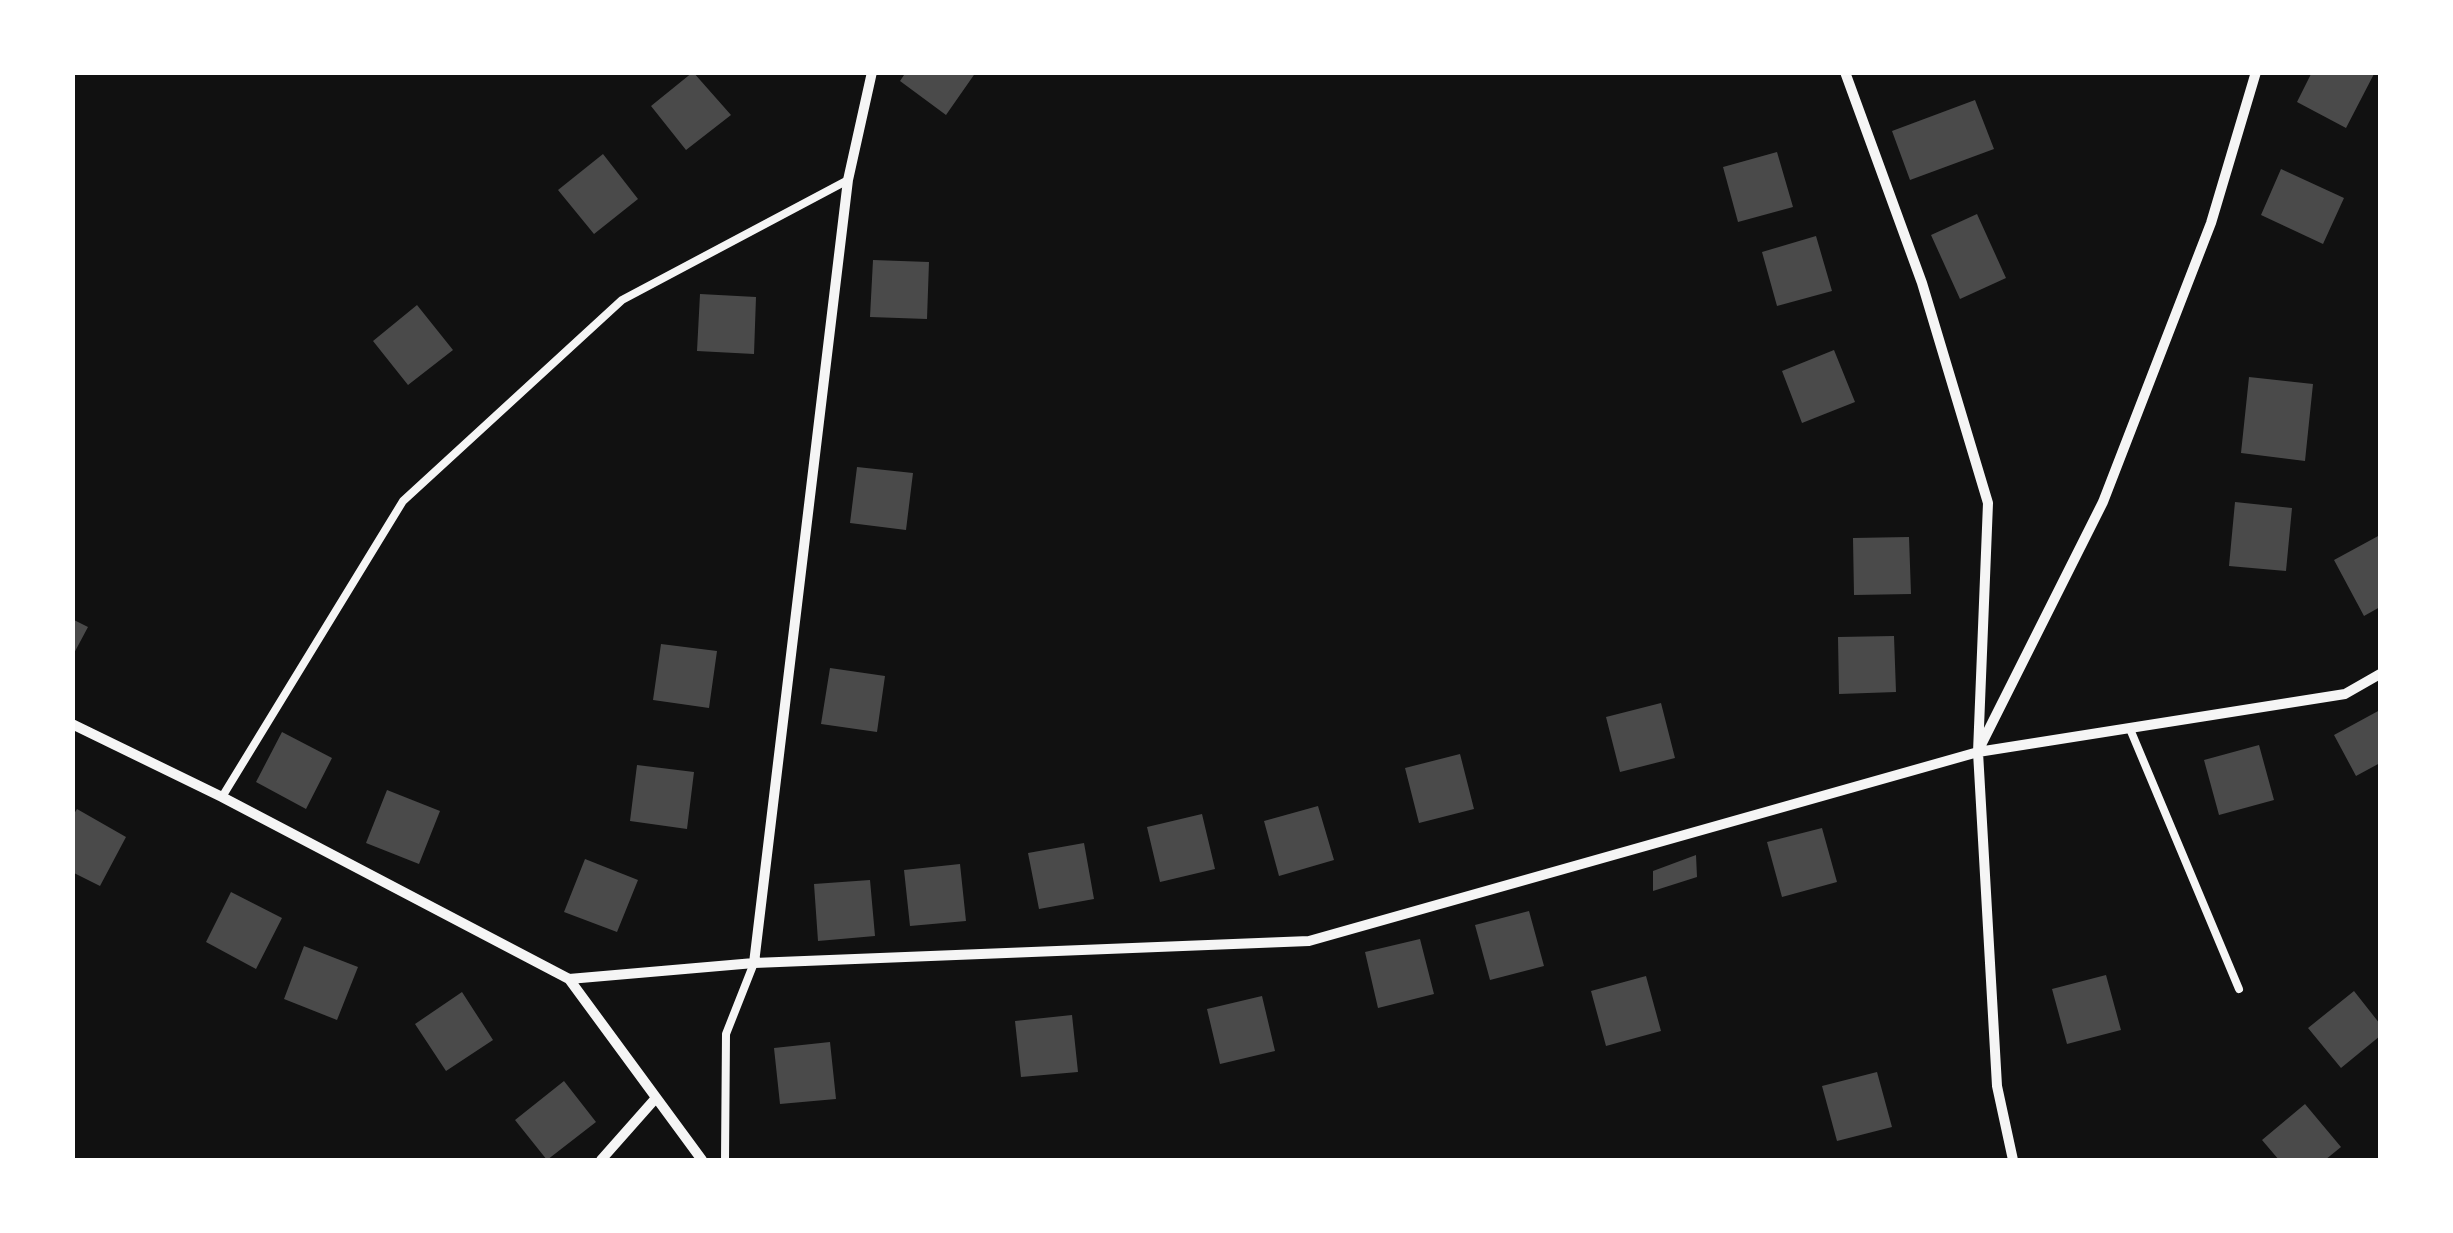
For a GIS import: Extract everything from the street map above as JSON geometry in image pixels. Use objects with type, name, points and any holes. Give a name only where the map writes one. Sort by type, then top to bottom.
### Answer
[{"type":"street","points":[[754,963],[848,180],[872,72]]},
{"type":"street","points":[[1845,72],[1922,283],[1988,504],[1978,752],[1997,1086],[2013,1160]]},
{"type":"street","points":[[1978,752],[2104,502],[2211,223],[2256,72]]},
{"type":"street","points":[[569,979],[754,963],[1310,941],[1978,752],[2345,694],[2380,674]]},
{"type":"street","points":[[72,724],[222,797],[569,979],[702,1160]]},
{"type":"street","points":[[602,1160],[655,1099]]},
{"type":"lane","points":[[222,797],[402,501],[622,300],[848,180]]},
{"type":"lane","points":[[2130,730],[2240,989]]},
{"type":"lane","points":[[725,1160],[726,1034],[754,963]]},
{"type":"building","points":[[693,72],[731,115],[686,150],[651,106]]},
{"type":"building","points":[[906,72],[976,72],[946,115],[900,81]]},
{"type":"building","points":[[2312,72],[2375,72],[2346,128],[2297,102]]},
{"type":"building","points":[[1975,100],[1994,149],[1910,180],[1892,131]]},
{"type":"building","points":[[1777,152],[1793,207],[1738,222],[1723,167]]},
{"type":"building","points":[[603,154],[638,199],[594,234],[558,190]]},
{"type":"building","points":[[2281,169],[2344,198],[2323,244],[2261,215]]},
{"type":"building","points":[[1977,214],[2006,278],[1960,299],[1931,235]]},
{"type":"building","points":[[1816,236],[1832,291],[1777,306],[1762,252]]},
{"type":"building","points":[[873,260],[929,262],[927,319],[870,317]]},
{"type":"building","points":[[700,294],[756,297],[754,354],[697,351]]},
{"type":"building","points":[[417,305],[453,350],[408,385],[373,341]]},
{"type":"building","points":[[1834,350],[1855,402],[1802,423],[1782,371]]},
{"type":"building","points":[[2249,377],[2313,384],[2305,461],[2241,453]]},
{"type":"building","points":[[857,467],[913,473],[906,530],[850,523]]},
{"type":"building","points":[[2235,502],[2292,508],[2286,571],[2229,566]]},
{"type":"building","points":[[2380,535],[2380,607],[2364,616],[2334,560]]},
{"type":"building","points":[[1909,537],[1911,594],[1854,595],[1853,538]]},
{"type":"building","points":[[72,619],[88,627],[72,657]]},
{"type":"building","points":[[1894,636],[1896,692],[1839,694],[1838,637]]},
{"type":"building","points":[[661,644],[717,651],[709,708],[653,700]]},
{"type":"building","points":[[830,668],[885,676],[877,732],[821,724]]},
{"type":"building","points":[[1661,703],[1675,758],[1620,772],[1606,717]]},
{"type":"building","points":[[2380,710],[2380,763],[2356,776],[2334,735]]},
{"type":"building","points":[[282,732],[332,758],[306,809],[256,782]]},
{"type":"building","points":[[2259,745],[2274,800],[2219,815],[2204,760]]},
{"type":"building","points":[[1460,754],[1474,809],[1419,823],[1405,768]]},
{"type":"building","points":[[637,765],[694,772],[687,829],[630,821]]},
{"type":"building","points":[[387,790],[440,811],[419,864],[366,843]]},
{"type":"building","points":[[1318,806],[1334,860],[1279,876],[1264,821]]},
{"type":"building","points":[[77,809],[126,837],[100,886],[72,872],[72,817]]},
{"type":"building","points":[[1202,814],[1215,869],[1160,882],[1147,827]]},
{"type":"building","points":[[1822,828],[1837,882],[1782,897],[1767,842]]},
{"type":"building","points":[[1084,843],[1094,899],[1039,909],[1028,853]]},
{"type":"building","points":[[1696,855],[1697,877],[1653,891],[1653,871]]},
{"type":"building","points":[[585,859],[638,880],[617,932],[564,912]]},
{"type":"building","points":[[960,864],[966,921],[910,926],[904,870]]},
{"type":"building","points":[[870,880],[875,936],[818,941],[814,884]]},
{"type":"building","points":[[231,892],[282,918],[256,969],[206,942]]},
{"type":"building","points":[[1529,911],[1544,966],[1490,980],[1475,925]]},
{"type":"building","points":[[1420,939],[1434,994],[1378,1008],[1365,952]]},
{"type":"building","points":[[304,946],[358,967],[337,1020],[284,999]]},
{"type":"building","points":[[2106,975],[2121,1030],[2067,1044],[2052,989]]},
{"type":"building","points":[[1646,976],[1661,1031],[1606,1046],[1591,991]]},
{"type":"building","points":[[2354,991],[2380,1024],[2380,1036],[2341,1068],[2308,1028]]},
{"type":"building","points":[[462,992],[493,1040],[446,1071],[415,1024]]},
{"type":"building","points":[[1262,996],[1275,1051],[1220,1064],[1207,1009]]},
{"type":"building","points":[[1072,1015],[1078,1072],[1021,1077],[1015,1021]]},
{"type":"building","points":[[830,1042],[836,1099],[780,1104],[774,1048]]},
{"type":"building","points":[[1877,1072],[1892,1127],[1837,1141],[1822,1086]]},
{"type":"building","points":[[564,1081],[596,1122],[547,1160],[515,1120]]},
{"type":"building","points":[[2305,1104],[2341,1147],[2325,1160],[2279,1160],[2262,1140]]}]
